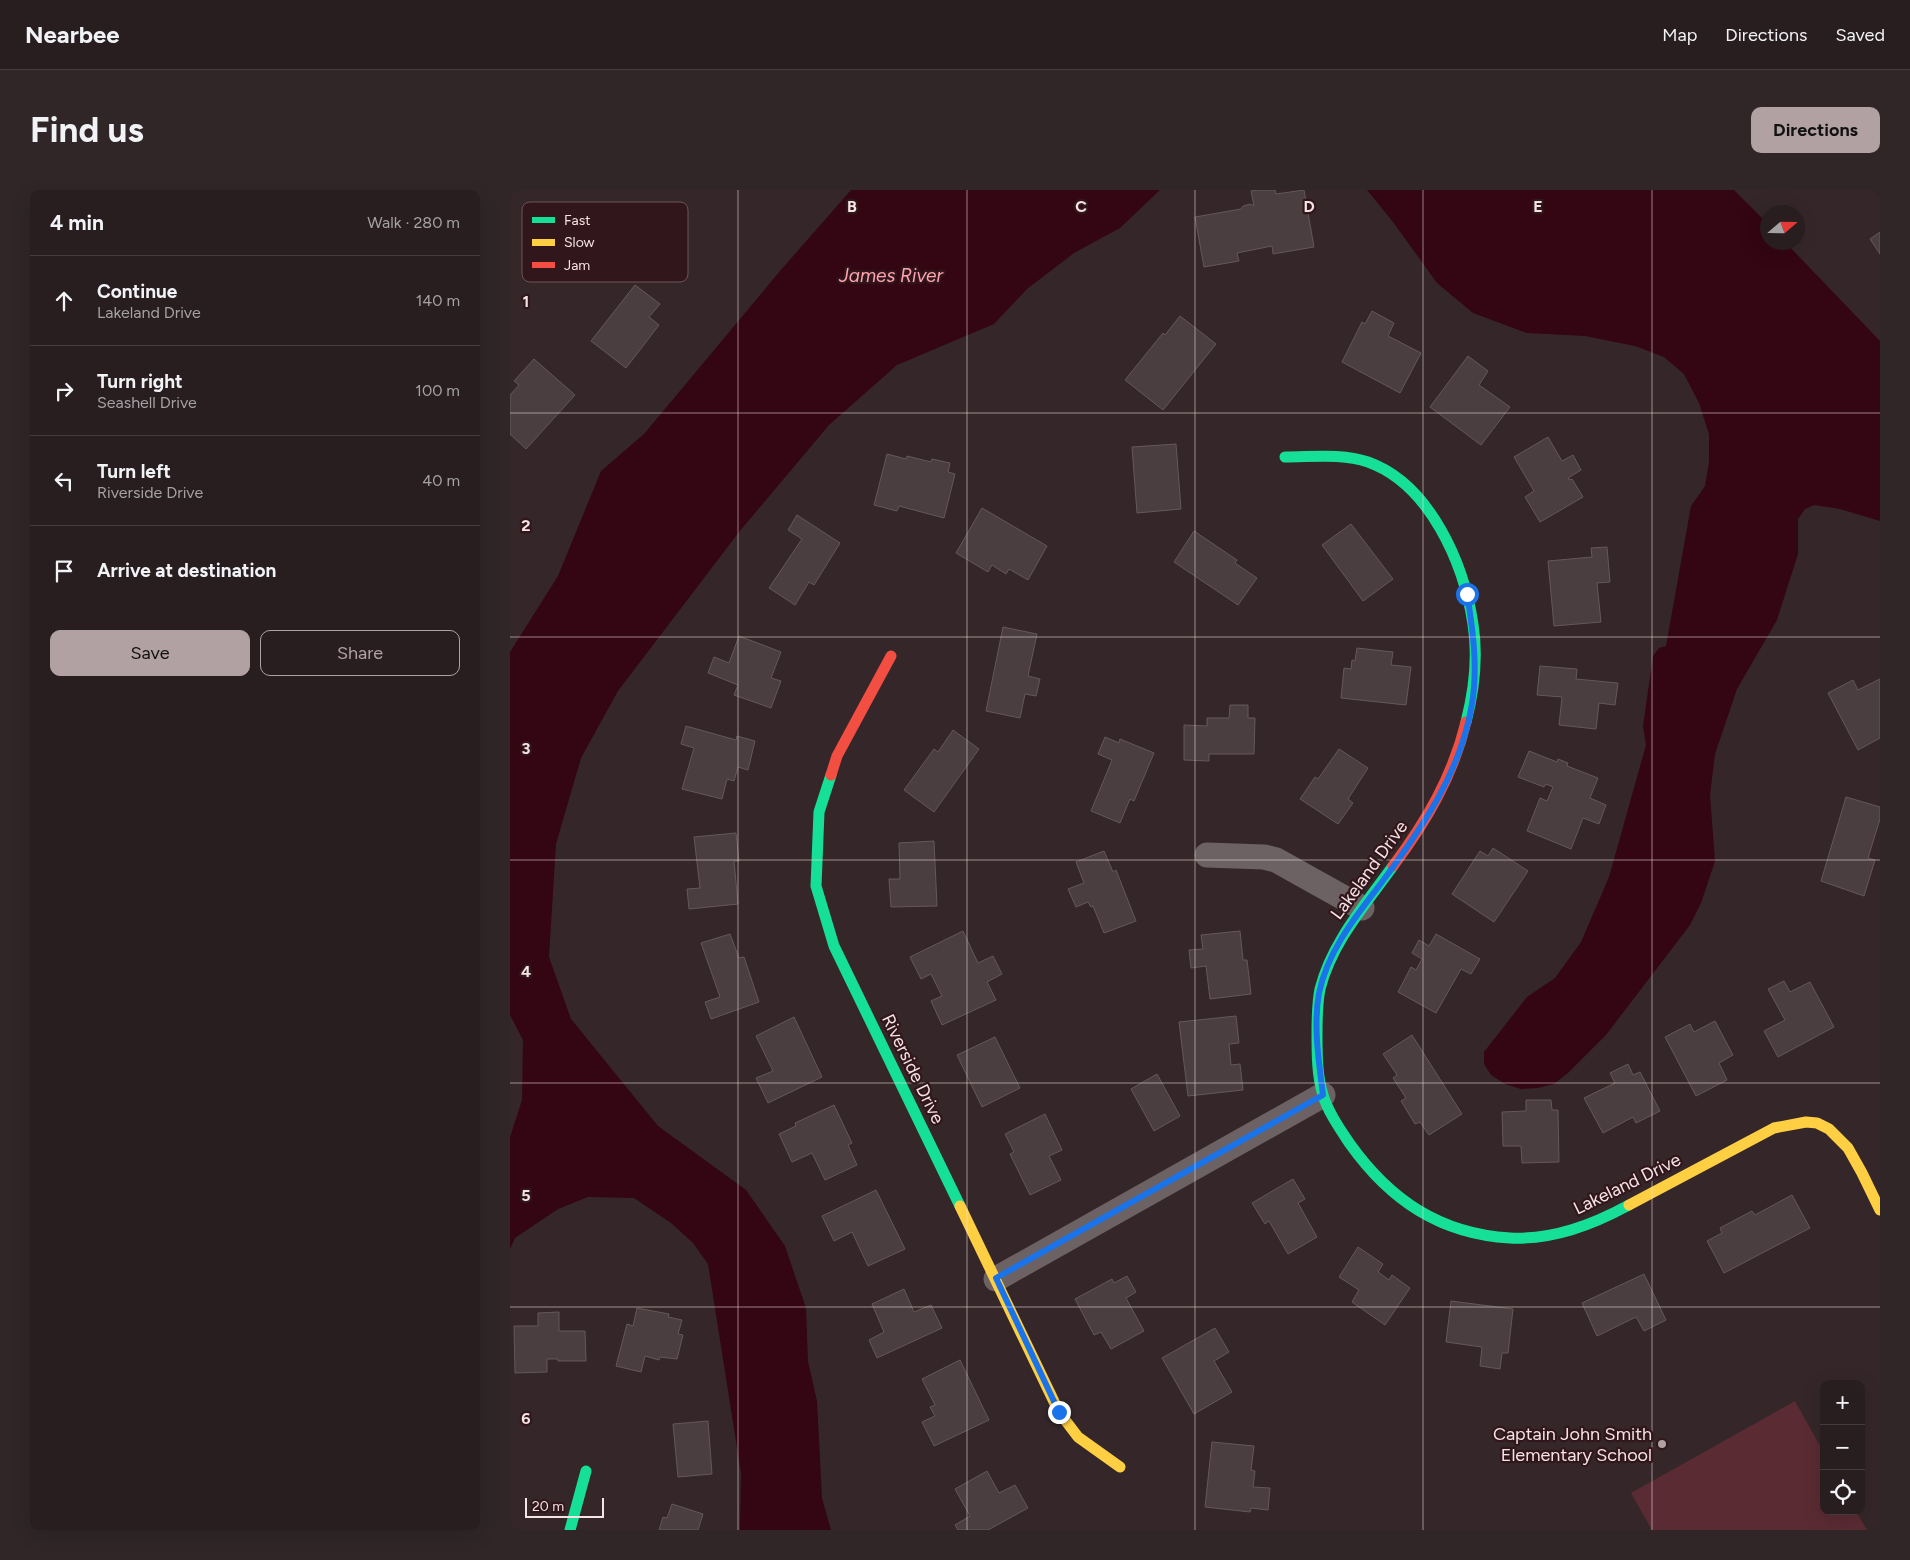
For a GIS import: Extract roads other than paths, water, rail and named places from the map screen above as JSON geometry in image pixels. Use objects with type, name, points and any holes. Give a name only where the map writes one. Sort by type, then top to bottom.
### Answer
[{"type":"street","name":"Lakeland Drive","points":[[1285,457],[1354,458],[1376,465],[1400,480],[1426,507],[1444,534],[1458,562],[1467,594],[1473,627],[1475,665],[1472,703],[1464,736],[1452,770],[1438,802],[1422,827],[1338,943],[1327,968],[1319,994],[1317,1025],[1323,1095],[1349,1143],[1376,1177],[1410,1206],[1439,1221],[1469,1232],[1495,1238],[1523,1239],[1552,1236],[1597,1221],[1774,1128],[1795,1122],[1816,1123],[1836,1134],[1852,1154],[1880,1210]]},
{"type":"street","name":"Riverside Drive","points":[[892,656],[837,756],[818,812],[816,886],[834,946],[1068,1428],[1081,1441],[1120,1467]]},
{"type":"street","points":[[1207,856],[1264,857],[1276,860],[1362,908]]},
{"type":"street","points":[[996,1278],[1323,1095]]},
{"type":"street","points":[[570,1530],[586,1471]]},
{"type":"water","name":"James River","points":[[851,190],[1160,190],[1120,228],[1074,253],[1027,289],[994,324],[897,365],[829,425],[739,532],[618,691],[581,758],[556,844],[549,957],[571,1019],[658,1126],[746,1190],[785,1246],[806,1308],[808,1361],[817,1401],[822,1498],[831,1530],[740,1530],[741,1473],[708,1264],[693,1243],[671,1223],[634,1198],[588,1197],[558,1209],[515,1238],[510,1249],[510,1137],[522,1100],[523,1040],[510,1015],[510,652],[558,576],[601,471],[644,434],[780,271]]},
{"type":"water","points":[[1367,190],[1734,190],[1760,216],[1760,250],[1793,250],[1880,341],[1880,521],[1840,509],[1814,505],[1805,509],[1798,519],[1798,554],[1777,620],[1737,689],[1715,754],[1710,795],[1715,861],[1701,903],[1690,925],[1606,1035],[1568,1073],[1554,1084],[1538,1088],[1521,1089],[1505,1084],[1491,1075],[1484,1064],[1484,1052],[1527,997],[1555,978],[1581,942],[1609,877],[1646,745],[1643,726],[1653,656],[1659,648],[1666,646],[1691,506],[1705,486],[1709,462],[1709,434],[1699,403],[1684,374],[1664,357],[1635,346],[1585,336],[1527,333],[1473,313],[1437,283],[1393,222]]},
{"type":"place","name":"Captain John Smith Elementary School","points":[[1662,1444]]}]
